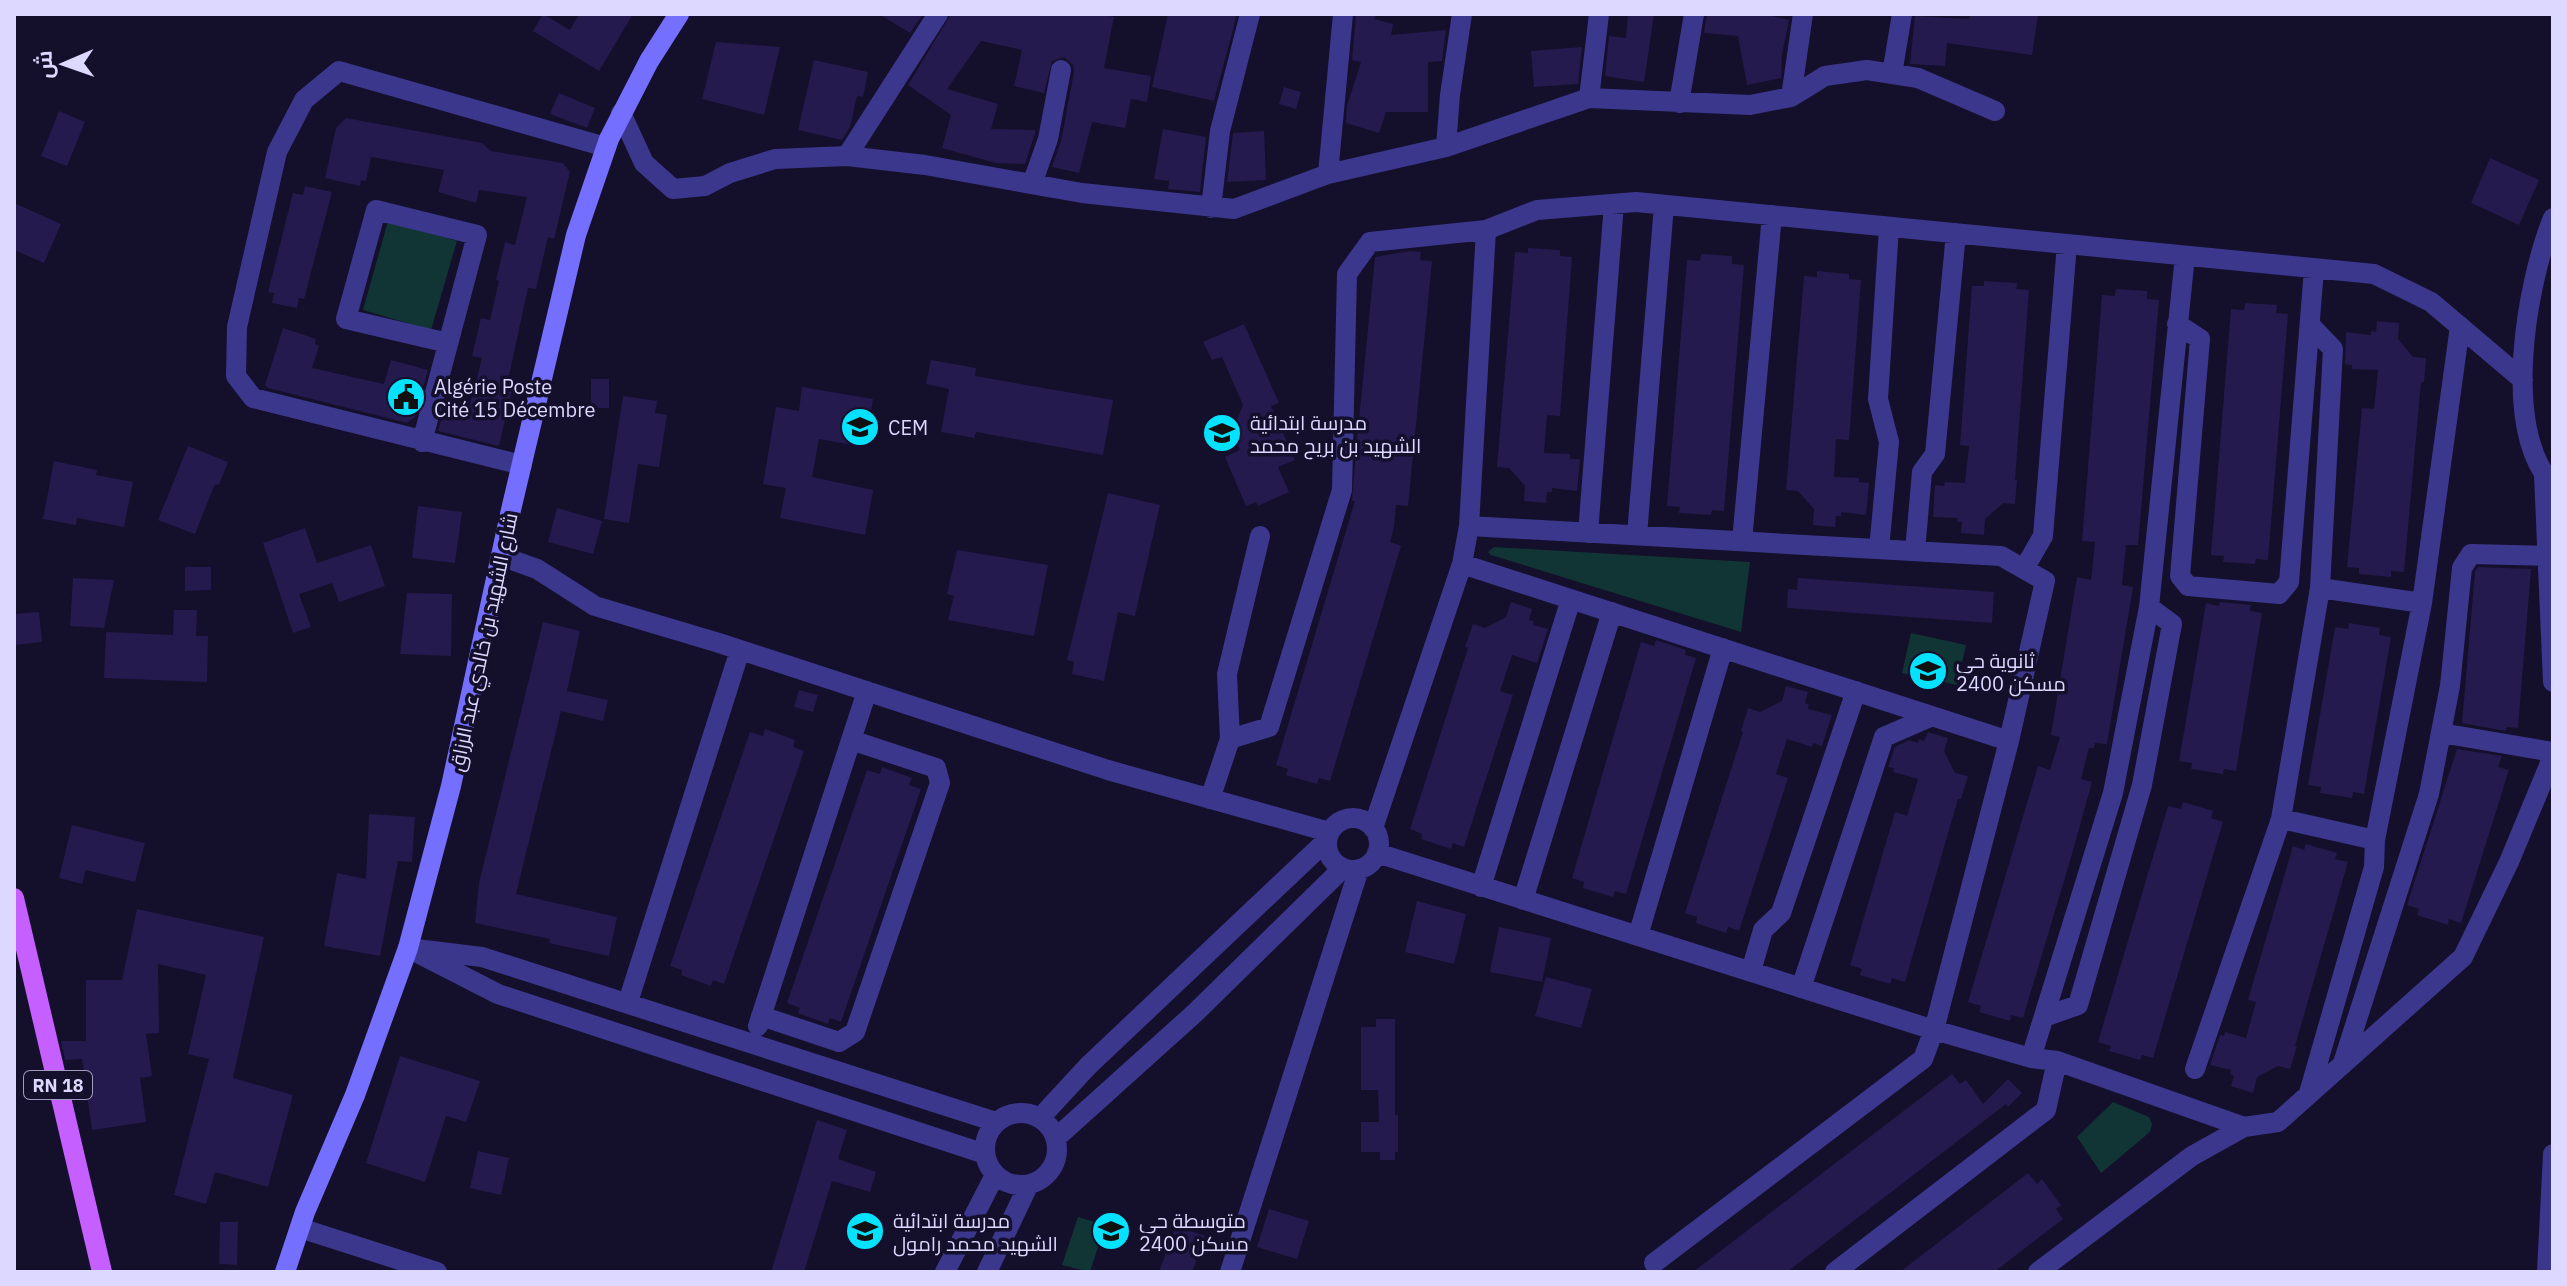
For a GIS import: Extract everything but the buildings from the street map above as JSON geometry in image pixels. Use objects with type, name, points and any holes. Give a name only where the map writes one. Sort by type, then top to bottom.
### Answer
[{"type":"main road","name":"شارع الشهيد بن خالدي عبد الرزاق","points":[[285,1272],[355,1095],[408,948],[451,786],[576,235],[621,113],[679,14]]},
{"type":"main road","name":"RN 18","points":[[14,898],[102,1272]]},
{"type":"street","points":[[847,156],[938,14]]},
{"type":"street","points":[[1211,208],[1220,131],[1250,14]]},
{"type":"street","points":[[1328,174],[1343,14]]},
{"type":"street","points":[[1446,147],[1462,14]]},
{"type":"street","points":[[1589,98],[1599,14]]},
{"type":"street","points":[[1679,103],[1694,14]]},
{"type":"street","points":[[1791,97],[1803,14]]},
{"type":"street","points":[[1892,74],[1902,14]]},
{"type":"street","points":[[1032,184],[1048,139],[1061,70]]},
{"type":"street","points":[[621,113],[644,163],[673,189],[705,186],[730,173],[775,159],[847,156],[925,165],[1032,184],[1234,209],[1328,174],[1446,147],[1589,98],[1750,105],[1791,97],[1825,76],[1867,70],[1918,78],[1995,111]]},
{"type":"street","points":[[522,465],[253,398],[236,376],[237,327],[277,152],[304,100],[339,71],[606,147]]},
{"type":"street","points":[[1230,739],[1269,727],[1342,490],[1347,274],[1370,242],[1486,230],[1537,210],[1636,202],[2374,274],[2431,302],[2523,380]]},
{"type":"street","points":[[1588,533],[1614,204]]},
{"type":"street","points":[[1637,535],[1664,205]]},
{"type":"street","points":[[422,442],[477,235],[376,210],[346,319],[448,343]]},
{"type":"street","points":[[1742,541],[1772,215]]},
{"type":"street","points":[[2553,218],[2528,304],[2523,380],[2526,426],[2548,480],[2553,682]]},
{"type":"street","points":[[1879,549],[1889,442],[1878,399],[1889,227]]},
{"type":"street","points":[[1373,828],[1462,564],[1469,526],[1486,230]]},
{"type":"street","points":[[1915,551],[1922,472],[1935,454],[1956,233]]},
{"type":"street","points":[[2024,569],[2043,536],[2067,244]]},
{"type":"street","points":[[2031,1058],[2113,793],[2149,607],[2185,256]]},
{"type":"street","points":[[2177,324],[2200,339],[2180,576],[2188,586],[2279,594],[2289,582],[2314,269]]},
{"type":"street","points":[[2195,1069],[2281,819],[2320,588],[2333,349],[2310,325]]},
{"type":"street","points":[[2309,1093],[2374,867],[2375,840],[2422,603],[2460,326]]},
{"type":"street","points":[[1887,467],[1922,472]]},
{"type":"street","points":[[1469,526],[2001,556],[2045,581],[2009,741],[1934,1030],[1923,1059],[1654,1263]]},
{"type":"street","points":[[1210,799],[1230,739],[1227,674],[1260,536]]},
{"type":"street","points":[[2343,1063],[2429,794],[2450,686],[2462,568],[2471,554],[2548,556]]},
{"type":"street","points":[[501,556],[537,569],[595,606],[1328,837]]},
{"type":"street","points":[[1462,564],[2009,741]]},
{"type":"street","points":[[2320,588],[2422,603]]},
{"type":"street","points":[[1481,887],[1571,599]]},
{"type":"street","points":[[2044,1017],[2078,1005],[2142,785],[2172,624],[2149,607]]},
{"type":"street","points":[[1523,900],[1612,612]]},
{"type":"street","points":[[1638,936],[1723,648]]},
{"type":"street","points":[[628,1002],[740,650]]},
{"type":"street","points":[[753,1043],[867,691]]},
{"type":"street","points":[[1751,971],[1763,930],[1781,913],[1856,691]]},
{"type":"street","points":[[1801,988],[1884,737],[1932,716]]},
{"type":"street","points":[[2038,1272],[2192,1156],[2244,1127],[2278,1122],[2463,957],[2509,862],[2553,754],[2441,733]]},
{"type":"street","points":[[761,1016],[839,1042],[855,1032],[940,783],[936,768],[851,740]]},
{"type":"street","points":[[1040,1118],[1088,1066],[1328,837],[1334,825],[1350,817],[1367,822],[1373,828],[1379,845],[1373,860],[1351,869],[1056,1138]]},
{"type":"street","points":[[2281,819],[2375,840]]},
{"type":"street","points":[[1328,837],[1330,858],[1351,869]]},
{"type":"street","points":[[1377,853],[1934,1030],[2031,1058],[2057,1061],[2244,1127]]},
{"type":"street","points":[[1230,1272],[1351,869]]},
{"type":"street","points":[[408,948],[482,957],[996,1122]]},
{"type":"street","points":[[408,948],[498,994],[985,1154]]},
{"type":"street","points":[[1835,1272],[2046,1110],[2057,1061]]},
{"type":"street","points":[[987,1272],[1028,1186],[1049,1174],[1058,1150],[1050,1127],[1040,1118],[1017,1113],[996,1122],[985,1142],[985,1154],[995,1175],[1004,1182],[1028,1186]]},
{"type":"street","points":[[2547,1272],[2553,1154]]},
{"type":"street","points":[[945,1272],[995,1175]]},
{"type":"street","points":[[300,1228],[437,1272]]},
{"type":"green space","points":[[388,221],[457,241],[431,330],[363,310]]},
{"type":"green space","points":[[1494,547],[1750,562],[1741,632],[1491,555],[1488,552]]},
{"type":"green space","points":[[1911,633],[1966,645],[1957,685],[1902,673]]},
{"type":"green space","points":[[2113,1102],[2149,1117],[2152,1124],[2150,1132],[2101,1173],[2077,1137]]},
{"type":"green space","points":[[1078,1217],[1105,1225],[1090,1272],[1062,1265]]},
{"type":"place","name":"Algérie Poste Cité 15 Décembre","points":[[406,397]]},
{"type":"place","name":"CEM","points":[[860,427]]},
{"type":"place","name":"مدرسة ابتدائية الشهيد بن بريح محمد","points":[[1222,433]]},
{"type":"place","name":"ثانوية حي 2400 مسكن","points":[[1928,671]]},
{"type":"place","name":"مدرسة ابتدائية الشهيد محمد رامول","points":[[865,1231]]},
{"type":"place","name":"متوسطة حي 2400 مسكن","points":[[1111,1231]]}]
